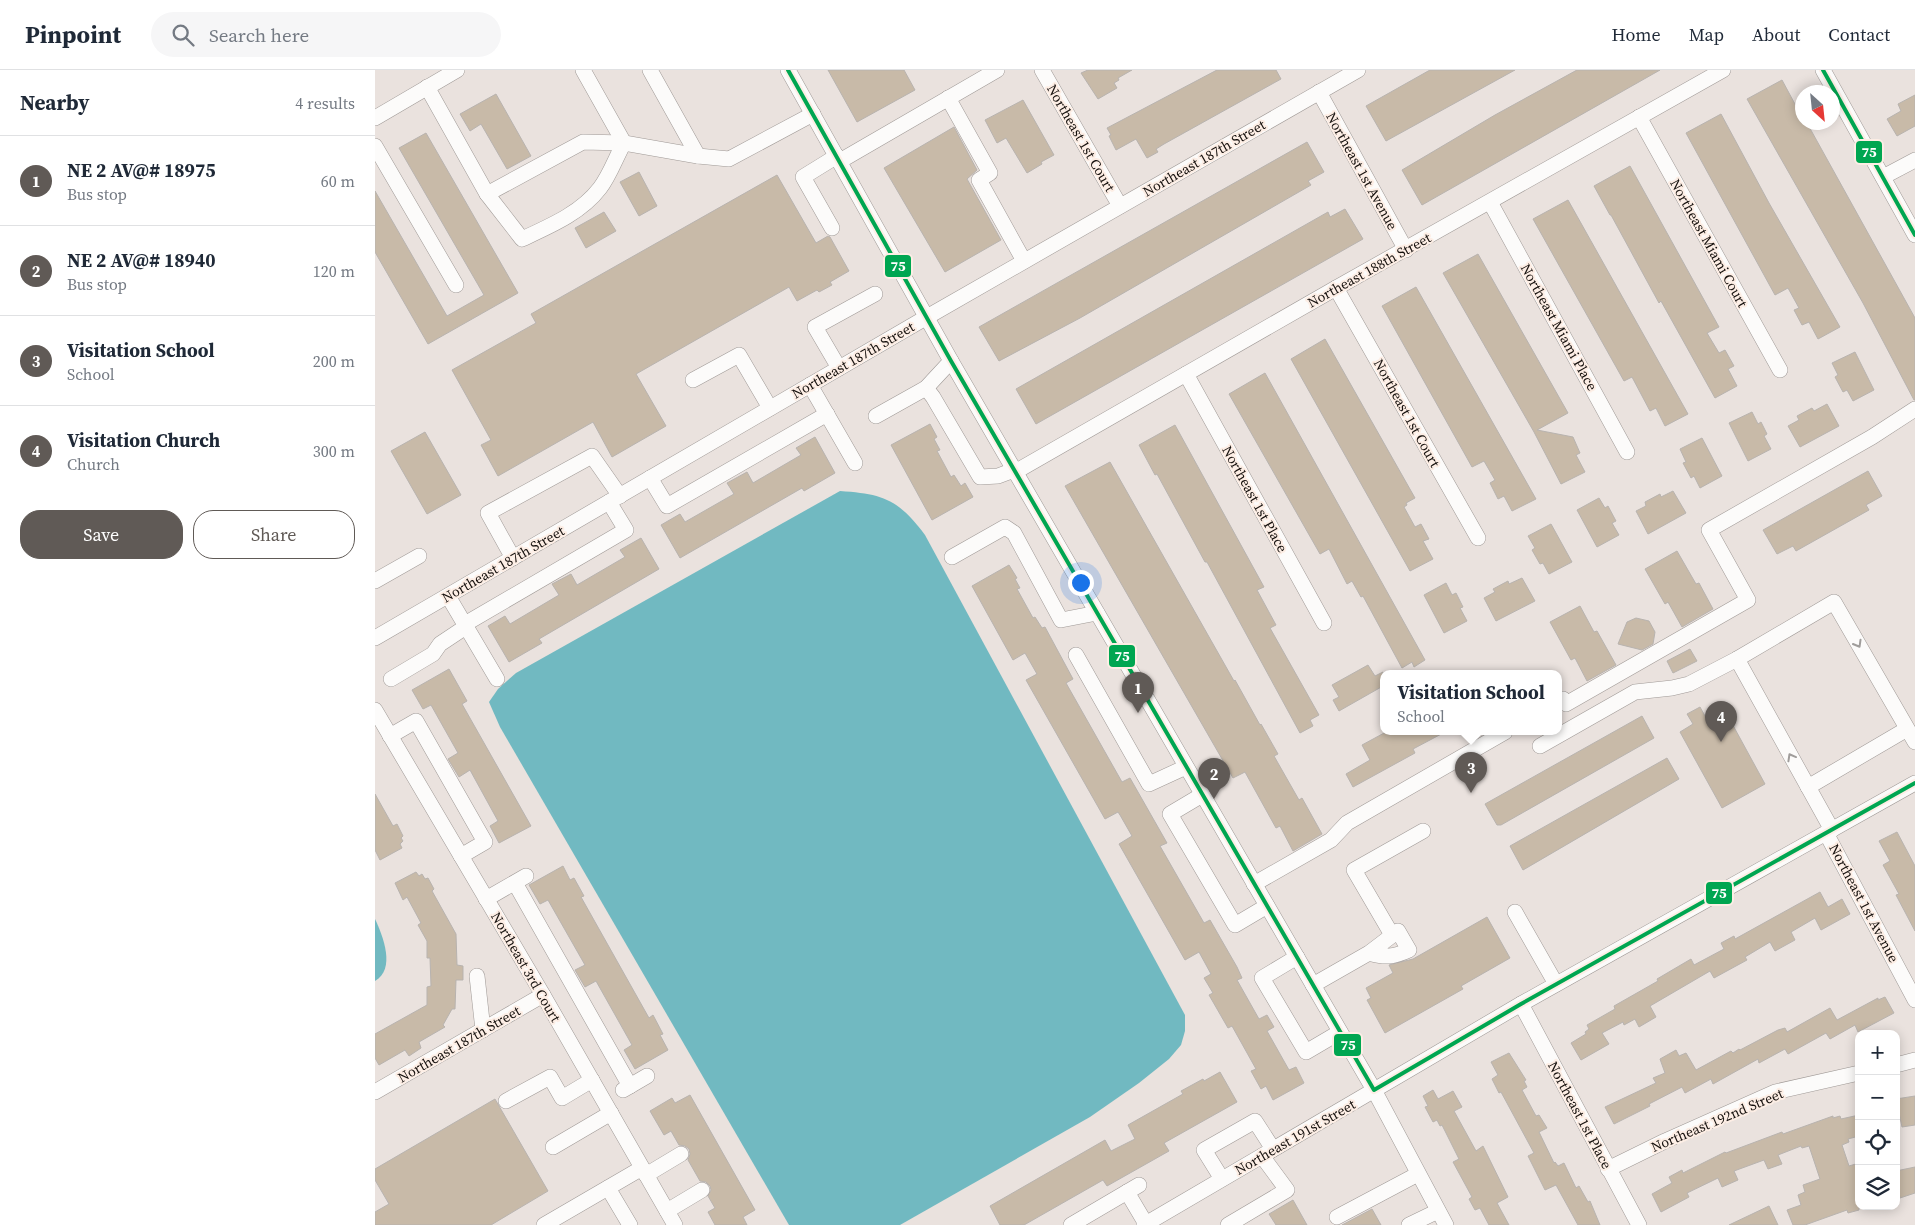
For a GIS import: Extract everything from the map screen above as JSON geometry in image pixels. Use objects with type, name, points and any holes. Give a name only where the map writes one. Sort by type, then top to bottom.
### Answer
[{"type":"street","points":[[375,118],[457,70]]},
{"type":"street","points":[[583,70],[624,143]]},
{"type":"street","points":[[650,70],[698,156]]},
{"type":"street","points":[[788,70],[951,361],[1374,1090],[1446,1225]]},
{"type":"street","points":[[832,228],[803,177],[997,70]]},
{"type":"street","name":"Northeast 1st Court","points":[[1042,70],[1120,206]]},
{"type":"street","name":"Northeast 187th Street","points":[[375,638],[809,385],[1358,70]]},
{"type":"street","name":"Northeast 188th Street","points":[[926,388],[980,476],[998,476],[1015,471],[1723,70]]},
{"type":"street","points":[[1823,70],[1915,235]]},
{"type":"street","points":[[427,87],[487,194],[522,239],[550,226],[580,208],[600,188],[624,143]]},
{"type":"street","name":"Northeast 1st Avenue","points":[[1319,92],[1406,250]]},
{"type":"street","points":[[948,98],[990,173],[979,180],[1025,261]]},
{"type":"street","points":[[487,194],[583,142],[624,143],[698,156],[729,159],[813,114]]},
{"type":"street","name":"Northeast Miami Court","points":[[1639,117],[1780,370]]},
{"type":"street","points":[[375,146],[456,285]]},
{"type":"street","points":[[1883,177],[1915,160]]},
{"type":"street","name":"Northeast Miami Place","points":[[1490,202],[1627,452]]},
{"type":"street","name":"Northeast 1st Court","points":[[1336,288],[1478,538]]},
{"type":"street","points":[[839,368],[815,327],[875,294]]},
{"type":"street","points":[[693,380],[739,355],[770,408]]},
{"type":"street","points":[[876,416],[926,388],[951,361]]},
{"type":"street","name":"Northeast 1st Place","points":[[1186,374],[1324,623]]},
{"type":"street","points":[[809,385],[855,463]]},
{"type":"street","points":[[1562,700],[1566,704],[1748,600],[1709,530],[1872,436],[1915,409]]},
{"type":"street","points":[[650,478],[667,506],[827,414]]},
{"type":"street","points":[[391,679],[433,654],[440,644],[466,625],[626,530],[614,499],[591,456],[489,513],[513,558]]},
{"type":"street","points":[[952,557],[1005,527],[1014,533],[1061,620],[1097,613]]},
{"type":"street","points":[[375,581],[419,556]]},
{"type":"street","points":[[447,596],[497,679]]},
{"type":"street","points":[[1562,733],[1635,692],[1689,684],[1737,659],[1834,602],[1915,742]]},
{"type":"street","points":[[1077,656],[1149,784],[1186,767]]},
{"type":"street","name":"Northeast 1st Avenue","points":[[1737,659],[1808,787],[1915,1000]]},
{"type":"street","name":"Northeast 3rd Court","points":[[375,710],[543,995],[675,1225]]},
{"type":"street","points":[[390,736],[416,722],[485,842],[461,856]]},
{"type":"street","points":[[1808,787],[1907,728]]},
{"type":"street","points":[[1254,884],[1331,840],[1347,823],[1500,735]]},
{"type":"street","points":[[1540,746],[1559,735]]},
{"type":"street","name":"Northeast 191st Street","points":[[1145,1224],[1521,1004],[1915,783]]},
{"type":"street","points":[[1202,795],[1170,814],[1235,924],[1267,906]]},
{"type":"street","points":[[1392,935],[1354,870],[1423,832]]},
{"type":"street","points":[[486,898],[520,879],[626,1088],[647,1076]]},
{"type":"street","points":[[1515,912],[1556,984]]},
{"type":"street","points":[[1313,985],[1369,953],[1398,931],[1409,950],[1396,957],[1381,957],[1369,953]]},
{"type":"street","points":[[1297,957],[1262,978],[1306,1052],[1340,1032]]},
{"type":"street","points":[[477,976],[483,1030]]},
{"type":"street","name":"Northeast 187th Street","points":[[375,1092],[543,995]]},
{"type":"street","name":"Northeast 1st Place","points":[[1521,1004],[1639,1225]]},
{"type":"street","points":[[1900,1064],[1915,1060]]},
{"type":"street","name":"Northeast 192nd Street","points":[[1608,1169],[1665,1141],[1775,1092],[1855,1074]]},
{"type":"street","points":[[506,1101],[550,1077],[562,1098],[592,1080]]},
{"type":"street","points":[[553,1147],[611,1113]]},
{"type":"street","points":[[1222,1179],[1204,1150],[1255,1121],[1267,1153],[1287,1190],[1228,1225]]},
{"type":"street","points":[[544,1225],[608,1188],[681,1154]]},
{"type":"street","points":[[1337,1216],[1418,1174]]},
{"type":"street","points":[[608,1188],[630,1225]]},
{"type":"street","points":[[1071,1225],[1133,1189],[1145,1224]]},
{"type":"street","points":[[667,1211],[702,1190]]},
{"type":"street","points":[[1409,1225],[1438,1210]]},
{"type":"water","points":[[840,491],[868,494],[889,501],[906,513],[925,535],[1185,1015],[1185,1031],[1181,1045],[1169,1059],[1139,1083],[1090,1117],[900,1225],[789,1225],[500,727],[489,702],[498,689],[516,673]]},
{"type":"water","points":[[375,919],[384,943],[386,961],[385,969],[375,981]]},
{"type":"building","points":[[828,70],[904,70],[915,90],[857,122]]},
{"type":"building","points":[[1088,70],[1132,70],[1118,78],[1119,80],[1114,83],[1117,88],[1098,99],[1081,73]]},
{"type":"building","points":[[1217,70],[1276,70],[1281,79],[1164,144],[1156,149],[1158,152],[1147,158],[1136,139],[1116,150],[1107,128]]},
{"type":"building","points":[[1430,70],[1515,70],[1386,141],[1366,106]]},
{"type":"building","points":[[1577,70],[1660,70],[1422,205],[1402,170],[1495,115]]},
{"type":"building","points":[[1782,80],[1795,104],[1795,130],[1811,130],[1915,318],[1915,400],[1863,303],[1747,99]]},
{"type":"building","points":[[496,94],[531,156],[507,169],[481,124],[470,131],[460,114]]},
{"type":"building","points":[[1915,95],[1915,126],[1897,136],[1887,119],[1901,111],[1898,104]]},
{"type":"building","points":[[1023,100],[1054,155],[1027,173],[1006,138],[997,143],[985,120]]},
{"type":"building","points":[[1721,114],[1769,203],[1840,327],[1818,339],[1809,322],[1802,325],[1794,310],[1799,308],[1788,288],[1775,295],[1686,133]]},
{"type":"building","points":[[954,127],[977,170],[967,179],[1001,240],[945,272],[884,168]]},
{"type":"building","points":[[426,133],[518,293],[428,344],[375,252],[375,191],[447,316],[484,295],[399,148]]},
{"type":"building","points":[[1307,142],[1324,172],[1308,181],[1311,185],[1080,318],[999,361],[979,327]]},
{"type":"building","points":[[1630,166],[1719,327],[1707,333],[1719,353],[1725,350],[1734,366],[1728,369],[1737,386],[1715,398],[1661,301],[1659,303],[1594,186]]},
{"type":"building","points":[[639,172],[657,206],[639,216],[620,182]]},
{"type":"building","points":[[777,175],[816,243],[828,236],[830,237],[849,271],[830,282],[832,285],[819,292],[817,290],[797,301],[789,287],[636,374],[666,426],[612,457],[593,422],[498,476],[481,445],[491,440],[452,370],[536,323],[531,314]]},
{"type":"building","points":[[1568,200],[1688,414],[1665,426],[1656,408],[1650,411],[1632,377],[1624,381],[1533,219]]},
{"type":"building","points":[[1345,209],[1363,239],[1036,424],[1016,389],[1328,212],[1330,217]]},
{"type":"building","points":[[604,212],[616,231],[586,248],[575,228]]},
{"type":"building","points":[[1478,254],[1568,413],[1537,430],[1573,437],[1580,453],[1576,455],[1585,472],[1561,484],[1534,432],[1443,273]]},
{"type":"building","points":[[1416,287],[1536,499],[1512,511],[1504,496],[1498,499],[1490,483],[1495,480],[1484,461],[1472,467],[1382,306]]},
{"type":"building","points":[[1325,339],[1415,498],[1406,503],[1407,505],[1404,507],[1415,527],[1421,524],[1429,539],[1423,541],[1433,559],[1410,571],[1291,359]]},
{"type":"building","points":[[1855,352],[1874,390],[1853,401],[1847,390],[1843,392],[1835,377],[1838,375],[1832,363]]},
{"type":"building","points":[[1265,373],[1425,660],[1414,667],[1412,662],[1402,668],[1363,596],[1361,597],[1352,581],[1347,584],[1329,549],[1320,554],[1229,394]]},
{"type":"building","points":[[1827,404],[1839,426],[1800,447],[1788,426],[1799,420],[1797,416],[1812,408],[1814,411]]},
{"type":"building","points":[[1752,412],[1758,424],[1761,422],[1767,434],[1764,436],[1771,449],[1748,461],[1729,423]]},
{"type":"building","points":[[930,424],[937,437],[934,439],[940,450],[937,451],[951,477],[954,475],[961,486],[965,483],[973,497],[932,520],[891,445]]},
{"type":"building","points":[[1175,425],[1264,587],[1257,590],[1276,625],[1270,628],[1319,715],[1310,720],[1313,726],[1300,733],[1207,562],[1205,562],[1139,445]]},
{"type":"building","points":[[425,432],[461,495],[427,514],[391,451]]},
{"type":"building","points":[[815,437],[835,473],[804,491],[802,488],[680,558],[661,525],[680,514],[685,522],[734,494],[727,483],[747,472],[753,483],[801,455],[796,448]]},
{"type":"building","points":[[1702,438],[1722,476],[1700,488],[1694,476],[1691,478],[1683,463],[1686,462],[1680,449]]},
{"type":"building","points":[[1110,462],[1234,681],[1278,754],[1274,756],[1299,800],[1302,798],[1322,834],[1293,851],[1280,826],[1276,828],[1245,772],[1233,778],[1065,486]]},
{"type":"building","points":[[1868,471],[1882,496],[1866,505],[1869,510],[1796,551],[1793,546],[1777,554],[1763,530]]},
{"type":"building","points":[[1673,491],[1686,513],[1648,534],[1636,511],[1646,506],[1645,502],[1660,494],[1661,497]]},
{"type":"building","points":[[1599,498],[1605,508],[1608,506],[1616,521],[1612,523],[1619,535],[1597,547],[1577,510]]},
{"type":"building","points":[[1551,524],[1572,562],[1549,574],[1543,563],[1540,564],[1532,550],[1535,548],[1528,536]]},
{"type":"building","points":[[641,538],[659,569],[539,639],[542,643],[509,662],[488,626],[505,616],[510,624],[559,595],[552,584],[571,574],[577,585],[625,557],[620,550]]},
{"type":"building","points":[[1677,551],[1696,584],[1699,583],[1713,609],[1682,627],[1668,602],[1665,604],[1645,569]]},
{"type":"building","points":[[1009,565],[1017,578],[1015,579],[1020,588],[1017,589],[1033,618],[1035,617],[1042,628],[1045,627],[1073,679],[1066,683],[1122,782],[1130,778],[1167,843],[1160,846],[1204,923],[1210,920],[1237,967],[1242,978],[1237,980],[1259,1019],[1267,1015],[1274,1027],[1267,1031],[1289,1070],[1296,1067],[1304,1083],[1273,1100],[1266,1086],[1261,1089],[1251,1071],[1256,1069],[1232,1026],[1228,1028],[1209,995],[1213,993],[1204,978],[1211,974],[1199,952],[1185,960],[1119,844],[1132,836],[1120,815],[1118,812],[1105,819],[1026,680],[1037,674],[1025,653],[1013,660],[972,586]]},
{"type":"building","points":[[1522,578],[1535,601],[1496,621],[1484,598],[1495,592],[1493,589],[1508,581],[1509,584]]},
{"type":"building","points":[[1446,583],[1452,595],[1456,593],[1463,607],[1460,608],[1467,621],[1444,633],[1424,595]]},
{"type":"building","points":[[1580,606],[1594,632],[1597,631],[1616,665],[1587,681],[1575,658],[1571,660],[1550,622]]},
{"type":"building","points":[[1636,618],[1649,621],[1655,632],[1653,644],[1642,650],[1618,644],[1627,622]]},
{"type":"building","points":[[1690,649],[1697,661],[1673,673],[1667,661]]},
{"type":"building","points":[[1368,665],[1375,676],[1380,674],[1380,688],[1339,711],[1333,700],[1339,697],[1332,685]]},
{"type":"building","points":[[449,669],[467,701],[462,704],[531,826],[499,843],[490,826],[498,821],[470,770],[459,777],[448,759],[458,753],[431,705],[423,709],[412,690]]},
{"type":"building","points":[[1700,707],[1705,716],[1723,707],[1765,784],[1722,808],[1680,732],[1693,724],[1687,714]]},
{"type":"building","points":[[1642,716],[1654,738],[1501,825],[1497,825],[1485,804]]},
{"type":"building","points":[[1380,735],[1439,735],[1413,749],[1415,753],[1353,787],[1346,774],[1370,760],[1362,745]]},
{"type":"building","points":[[1667,758],[1679,779],[1523,870],[1510,846]]},
{"type":"building","points":[[375,794],[393,826],[397,824],[403,836],[401,838],[403,841],[400,844],[402,848],[380,860],[375,850]]},
{"type":"building","points":[[1897,832],[1915,866],[1915,931],[1896,895],[1899,894],[1883,865],[1890,861],[1879,841]]},
{"type":"building","points":[[563,866],[570,880],[574,878],[584,896],[581,897],[649,1018],[653,1015],[663,1034],[660,1035],[668,1050],[635,1069],[624,1050],[632,1045],[596,981],[585,987],[575,970],[585,965],[548,900],[540,904],[529,885]]},
{"type":"building","points":[[416,872],[419,876],[422,874],[425,879],[428,878],[434,889],[432,891],[456,934],[457,965],[463,966],[463,980],[456,980],[455,1009],[452,1009],[443,1025],[445,1027],[419,1042],[421,1048],[409,1056],[405,1050],[379,1065],[375,1058],[375,1034],[427,1005],[427,987],[431,986],[430,958],[427,958],[427,941],[418,925],[421,923],[407,897],[403,900],[395,883]]},
{"type":"building","points":[[1820,892],[1828,907],[1842,899],[1850,914],[1821,930],[1815,918],[1791,932],[1795,940],[1775,951],[1770,942],[1745,957],[1747,960],[1714,978],[1710,971],[1650,1006],[1656,1017],[1639,1027],[1635,1019],[1624,1025],[1623,1022],[1602,1033],[1609,1044],[1581,1060],[1571,1043],[1586,1034],[1585,1032],[1589,1029],[1587,1025],[1615,1009],[1614,1006],[1658,981],[1657,979],[1691,959],[1694,965],[1724,949],[1721,943],[1734,936],[1735,939]]},
{"type":"building","points":[[1487,917],[1510,958],[1461,986],[1463,989],[1385,1033],[1367,1000],[1371,998],[1366,988],[1393,973],[1389,965],[1413,959]]},
{"type":"building","points":[[1885,997],[1894,1013],[1862,1030],[1857,1030],[1855,1025],[1830,1039],[1826,1033],[1788,1054],[1785,1049],[1759,1063],[1758,1059],[1713,1084],[1711,1079],[1685,1093],[1682,1087],[1614,1124],[1605,1107],[1656,1083],[1653,1078],[1665,1073],[1660,1059],[1676,1050],[1679,1056],[1686,1053],[1696,1070],[1731,1051],[1733,1053],[1740,1050],[1778,1030],[1785,1028],[1787,1032],[1830,1008],[1837,1020],[1878,998],[1878,1000]]},
{"type":"building","points":[[1509,1053],[1526,1080],[1524,1081],[1527,1087],[1522,1090],[1536,1116],[1539,1115],[1547,1128],[1539,1132],[1554,1163],[1558,1166],[1564,1163],[1576,1188],[1579,1186],[1588,1202],[1590,1201],[1600,1225],[1578,1225],[1556,1185],[1545,1190],[1528,1156],[1534,1153],[1492,1079],[1498,1075],[1491,1062]]},
{"type":"building","points":[[1220,1072],[1237,1102],[1164,1143],[1169,1151],[1107,1186],[1103,1180],[1024,1225],[1000,1225],[990,1206],[1105,1140],[1111,1151],[1135,1139],[1128,1125],[1183,1094],[1181,1091]]},
{"type":"building","points":[[1433,1090],[1438,1099],[1453,1091],[1462,1107],[1454,1111],[1476,1151],[1483,1146],[1508,1197],[1497,1203],[1509,1225],[1489,1225],[1480,1208],[1475,1210],[1469,1199],[1472,1197],[1453,1162],[1459,1159],[1442,1125],[1440,1126],[1437,1120],[1433,1122],[1425,1107],[1428,1106],[1423,1096]]},
{"type":"building","points":[[690,1095],[755,1210],[743,1217],[747,1225],[715,1225],[708,1212],[715,1208],[708,1196],[711,1190],[710,1186],[706,1182],[700,1181],[688,1160],[689,1149],[679,1145],[671,1131],[664,1135],[650,1111],[672,1098],[675,1103]]},
{"type":"building","points":[[1915,1096],[1915,1125],[1902,1127],[1900,1098]]},
{"type":"building","points":[[495,1099],[548,1191],[491,1225],[375,1225],[375,1212],[389,1204],[375,1180],[375,1169]]},
{"type":"building","points":[[1833,1116],[1833,1118],[1840,1116],[1841,1119],[1855,1116],[1855,1137],[1848,1139],[1849,1142],[1842,1145],[1849,1166],[1855,1164],[1855,1210],[1859,1210],[1848,1213],[1847,1210],[1805,1225],[1793,1225],[1787,1210],[1801,1205],[1798,1195],[1805,1192],[1803,1185],[1820,1179],[1809,1146],[1802,1148],[1801,1146],[1778,1155],[1782,1164],[1768,1169],[1764,1160],[1734,1171],[1738,1180],[1722,1187],[1718,1178],[1687,1193],[1689,1197],[1661,1212],[1652,1194],[1672,1183],[1669,1177],[1682,1170],[1683,1173],[1725,1152]]},
{"type":"building","points":[[1915,1167],[1915,1193],[1900,1198],[1900,1170]]},
{"type":"building","points":[[1293,1200],[1307,1225],[1276,1225],[1269,1214]]},
{"type":"building","points":[[1769,1206],[1778,1225],[1729,1225]]},
{"type":"building","points":[[1372,1209],[1381,1225],[1342,1225]]},
{"type":"transit line","name":"75","points":[[788,70],[951,361],[1374,1090],[1521,1004],[1915,783]]},
{"type":"transit line","name":"75","points":[[1823,70],[1915,235]]},
{"type":"place","name":"NE 2 AV@# 18975","points":[[1138,713]]},
{"type":"place","name":"Visitation Church","points":[[1721,742]]},
{"type":"place","name":"Visitation School","points":[[1471,793]]},
{"type":"place","name":"NE 2 AV@# 18940","points":[[1214,799]]}]
